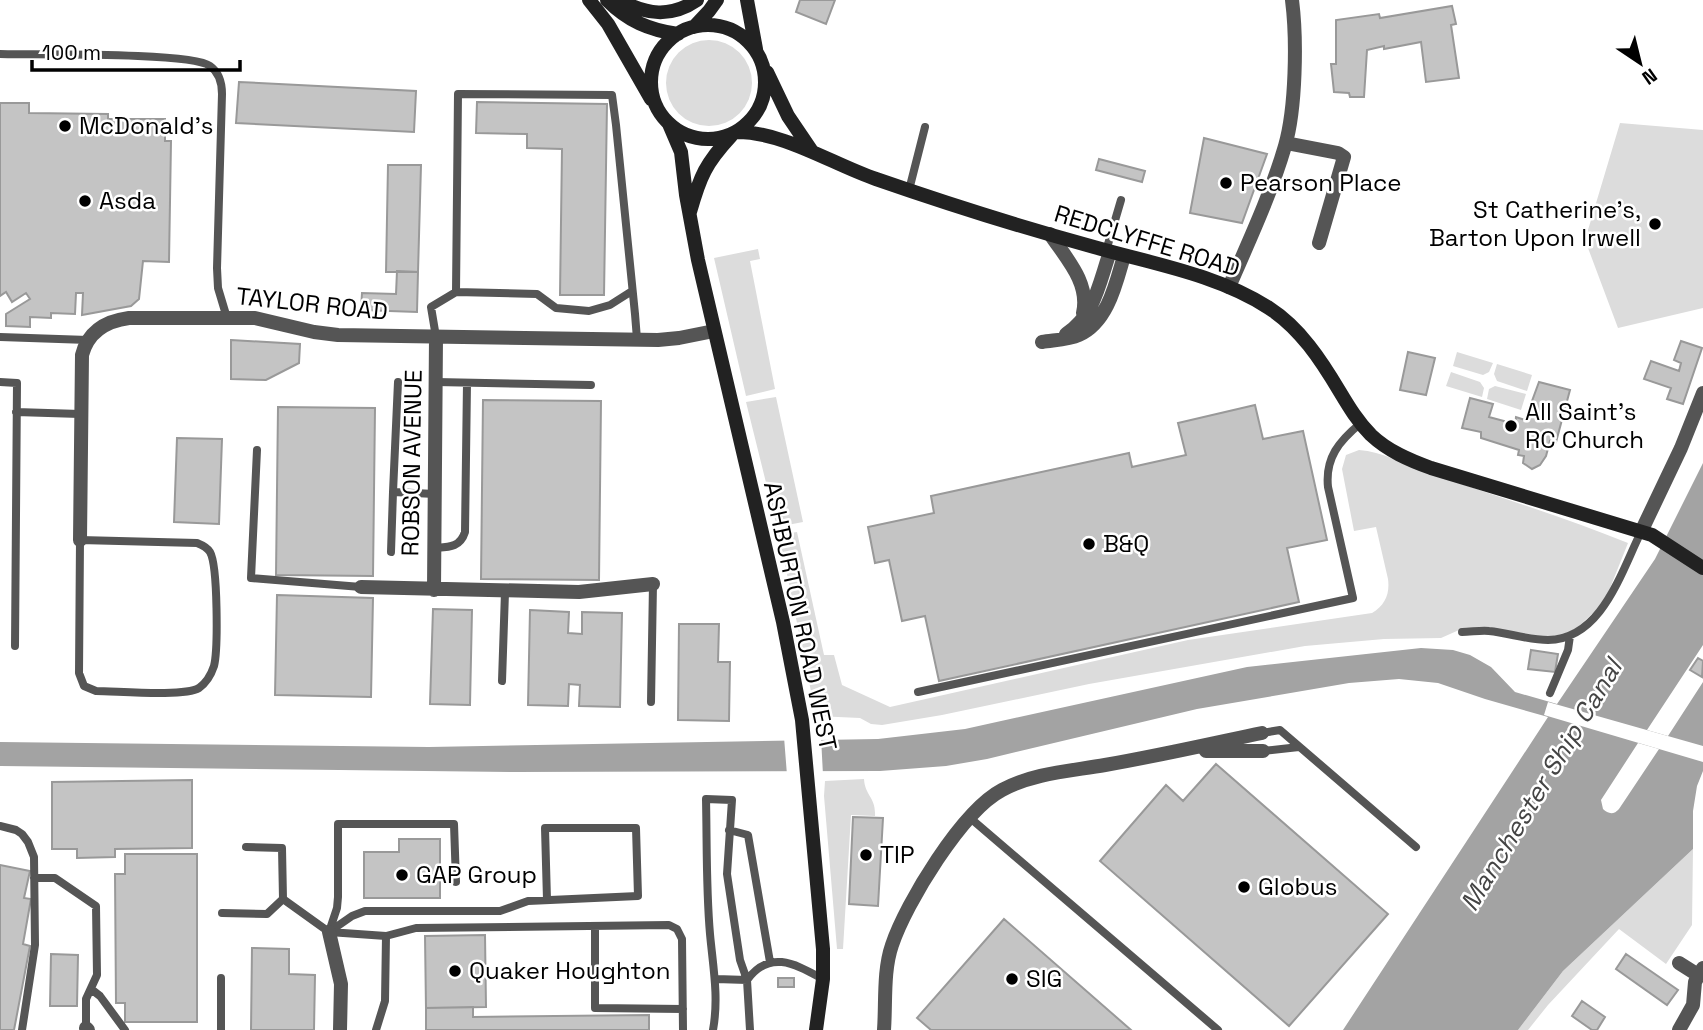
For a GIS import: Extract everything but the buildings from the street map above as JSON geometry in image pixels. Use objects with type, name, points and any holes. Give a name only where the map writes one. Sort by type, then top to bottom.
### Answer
[{"type":"main road","points":[[589,0],[608,24],[657,109],[669,124],[682,134],[699,139],[716,139],[735,133],[750,122],[765,94],[766,77],[747,0]]},
{"type":"main road","points":[[607,0],[640,25],[678,34]]},
{"type":"main road","points":[[620,0],[633,8],[653,13],[677,11],[697,0]]},
{"type":"main road","points":[[694,27],[717,0]]},
{"type":"main road","points":[[657,109],[652,93],[651,75],[661,52],[678,34],[694,27],[711,25],[729,29],[744,38],[759,56]]},
{"type":"main road","name":"REDCLYFFE ROAD","points":[[759,56],[788,116],[811,150]]},
{"type":"main road","name":"ASHBURTON ROAD WEST","points":[[669,124],[681,152],[689,216],[783,622],[802,720],[823,949],[823,979],[816,1030]]},
{"type":"main road","name":"REDCLYFFE ROAD","points":[[735,133],[759,133],[811,150],[852,170],[909,190],[1113,253],[1189,272],[1229,287],[1290,323],[1324,365],[1361,423],[1382,444],[1414,462],[1647,533],[1703,568]]},
{"type":"main road","name":"ASHBURTON ROAD WEST","points":[[689,216],[706,165],[735,133]]},
{"type":"street","points":[[1229,287],[1268,197],[1286,143],[1294,78],[1292,0]]},
{"type":"street","points":[[1286,143],[1338,153],[1344,157],[1319,243]]},
{"type":"street","points":[[1050,234],[1082,284],[1084,307],[1079,324]]},
{"type":"street","points":[[1059,338],[1079,324],[1090,309],[1113,253]]},
{"type":"street","points":[[1042,342],[1078,336],[1094,325],[1115,287],[1113,253]]},
{"type":"street","name":"TAYLOR ROAD","points":[[88,340],[104,325],[121,319],[265,320],[338,335],[436,337],[637,340],[679,338],[714,331]]},
{"type":"street","name":"ROBSON AVENUE","points":[[434,590],[436,337]]},
{"type":"street","points":[[80,540],[79,431],[82,355],[88,340]]},
{"type":"street","points":[[1647,533],[1703,393]]},
{"type":"street","name":"ROBSON AVENUE","points":[[361,587],[579,592],[653,584]]},
{"type":"street","points":[[884,1030],[891,946],[915,899],[953,838],[969,817],[1001,790],[1041,776],[1262,733]]},
{"type":"street","points":[[1177,751],[1263,751]]},
{"type":"street","points":[[329,932],[341,984],[340,1030]]},
{"type":"street","points":[[1679,963],[1700,972],[1693,1005],[1679,1030]]},
{"type":"lane","points":[[0,54],[178,59],[201,61],[217,72],[222,83],[218,288],[227,318]]},
{"type":"lane","points":[[456,292],[458,94],[612,95],[637,340]]},
{"type":"lane","points":[[909,190],[925,127]]},
{"type":"lane","points":[[1113,253],[1121,200]]},
{"type":"lane","points":[[436,337],[431,307],[456,292],[537,293],[556,308],[589,311],[610,305],[632,291]]},
{"type":"lane","points":[[0,337],[88,340]]},
{"type":"lane","points":[[0,382],[17,383],[15,646]]},
{"type":"lane","points":[[391,552],[398,382]]},
{"type":"lane","points":[[436,382],[591,385]]},
{"type":"lane","points":[[435,548],[453,547],[461,541],[465,532],[467,383]]},
{"type":"lane","points":[[16,412],[80,414]]},
{"type":"lane","points":[[918,692],[1353,598],[1328,487],[1328,469],[1334,451],[1361,423]]},
{"type":"lane","points":[[257,450],[251,578],[361,587]]},
{"type":"lane","points":[[393,492],[435,494]]},
{"type":"lane","points":[[1462,632],[1488,631],[1547,640],[1570,636],[1591,622],[1604,607],[1647,533]]},
{"type":"lane","points":[[80,540],[197,542],[206,547],[212,558],[216,597],[215,663],[206,681],[197,689],[187,692],[96,691],[84,686],[79,673],[80,540]]},
{"type":"lane","points":[[651,702],[653,584]]},
{"type":"lane","points":[[502,681],[505,592]]},
{"type":"lane","points":[[1550,693],[1568,650],[1570,636]]},
{"type":"lane","points":[[1262,733],[1280,730],[1416,847]]},
{"type":"lane","points":[[1263,751],[1299,747]]},
{"type":"lane","points":[[713,1030],[716,979],[707,888],[706,799],[732,800],[727,874],[740,960],[747,981],[750,1030]]},
{"type":"lane","points":[[969,817],[1218,1030]]},
{"type":"lane","points":[[329,932],[338,897],[338,824],[454,824],[456,883]]},
{"type":"lane","points":[[0,827],[16,830],[28,842],[34,857],[35,945],[22,1030]]},
{"type":"lane","points":[[329,932],[352,916],[365,911],[499,911],[528,901],[638,896],[636,828],[545,828],[547,900]]},
{"type":"lane","points":[[730,830],[748,835],[770,962]]},
{"type":"lane","points":[[222,913],[267,914],[282,899],[282,848],[246,847]]},
{"type":"lane","points":[[34,878],[55,878],[96,906],[97,975],[86,999],[87,1029]]},
{"type":"lane","points":[[282,899],[329,932],[386,936],[416,928],[661,924],[677,929],[682,939],[683,1030]]},
{"type":"lane","points":[[595,926],[595,1008],[683,1009]]},
{"type":"lane","points":[[376,1030],[385,1001],[386,936]]},
{"type":"lane","points":[[747,981],[760,966],[770,962],[787,962],[823,979]]},
{"type":"lane","points":[[221,978],[221,1030]]},
{"type":"lane","points":[[716,979],[747,981]]},
{"type":"lane","points":[[91,989],[100,996],[125,1030]]},
{"type":"shaded area","points":[[709,40],[733,47],[745,59],[752,83],[745,107],[733,119],[709,126],[685,119],[673,107],[666,83],[673,59],[685,47]]},
{"type":"shaded area","points":[[1620,123],[1703,130],[1703,308],[1618,328],[1585,240]]},
{"type":"shaded area","points":[[758,249],[760,259],[750,261],[775,389],[746,396],[714,258]]},
{"type":"shaded area","points":[[1457,352],[1493,363],[1489,372],[1483,375],[1453,366]]},
{"type":"shaded area","points":[[1497,364],[1532,375],[1527,391],[1497,381],[1494,374]]},
{"type":"shaded area","points":[[1451,372],[1480,382],[1484,388],[1482,397],[1446,386]]},
{"type":"shaded area","points":[[1495,386],[1526,394],[1521,410],[1487,399],[1489,389]]},
{"type":"shaded area","points":[[776,397],[803,522],[777,527],[746,402]]},
{"type":"shaded area","points":[[1359,450],[1384,456],[1628,543],[1608,593],[1597,609],[1578,627],[1550,637],[1459,630],[1441,638],[1384,639],[1305,646],[1089,684],[882,725],[871,724],[860,718],[816,716],[779,535],[797,532],[824,655],[834,655],[842,685],[890,707],[1188,640],[1372,613],[1386,599],[1388,579],[1376,527],[1354,531],[1342,469],[1346,455]]},
{"type":"shaded area","points":[[864,779],[874,805],[875,816],[851,815],[843,949],[837,949],[825,781]]},
{"type":"shaded area","points":[[1693,849],[1692,925],[1666,964],[1619,929],[1528,1030],[1518,1030],[1563,971]]},
{"type":"water","name":"Manchester Ship Canal","points":[[1703,463],[1703,645],[1647,730],[1668,736],[1703,682],[1703,771],[1697,786],[1693,811],[1693,849],[1563,971],[1518,1030],[1343,1030],[1548,717],[1438,683],[1399,679],[1349,683],[1197,709],[987,759],[946,766],[880,771],[514,772],[0,766],[0,742],[429,747],[878,739],[965,729],[1247,667],[1421,648],[1453,650],[1470,655],[1491,667],[1515,692],[1557,704],[1655,559]],"holes":[[[1638,743],[1659,749],[1619,809],[1611,813],[1603,809],[1601,800]]]},
{"type":"pier","points":[[1548,702],[1703,746],[1703,762],[1544,715]]},
{"type":"pier","points":[[784,737],[821,737],[823,775],[787,775]]},
{"type":"place","name":"McDonald's","points":[[65,126]]},
{"type":"place","name":"Pearson Place","points":[[1226,183]]},
{"type":"place","name":"Asda","points":[[85,201]]},
{"type":"place","name":"St Catherine's, Barton Upon Irwell","points":[[1655,224]]},
{"type":"place","name":"All Saint's RC Church","points":[[1511,426]]},
{"type":"place","name":"B&Q","points":[[1089,544]]},
{"type":"place","name":"TIP","points":[[866,855]]},
{"type":"place","name":"GAP Group","points":[[402,875]]},
{"type":"place","name":"Globus","points":[[1244,887]]},
{"type":"place","name":"Quaker Houghton","points":[[455,971]]},
{"type":"place","name":"SIG","points":[[1012,979]]}]
